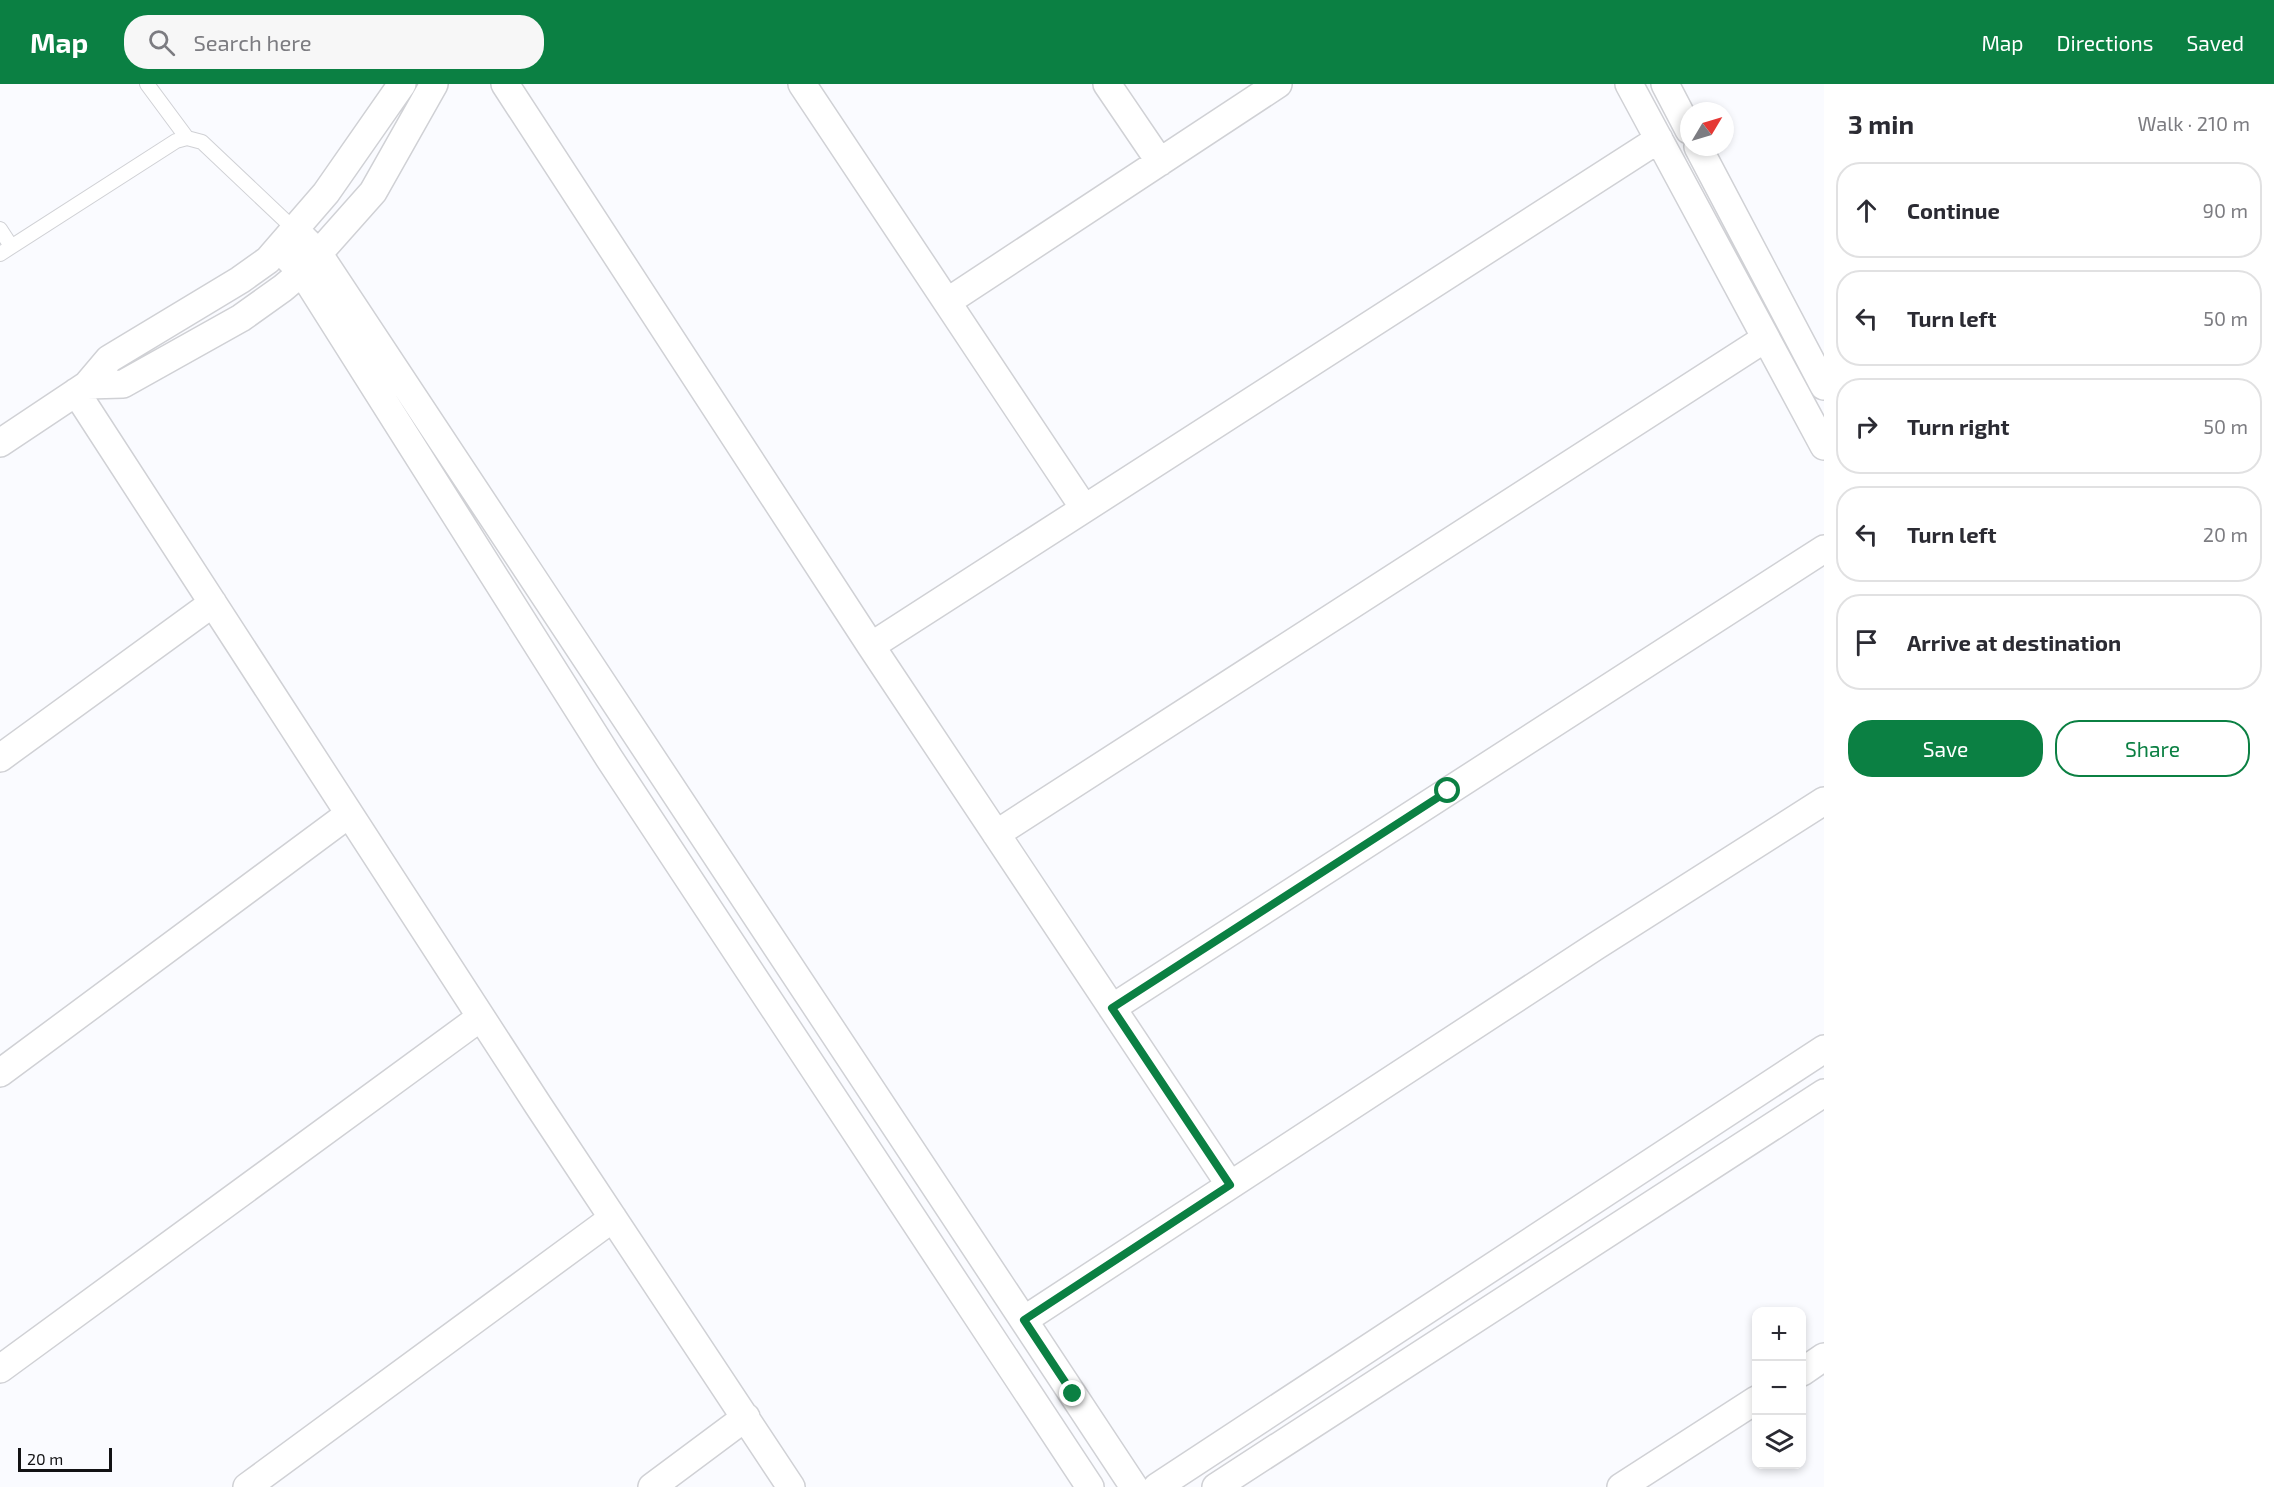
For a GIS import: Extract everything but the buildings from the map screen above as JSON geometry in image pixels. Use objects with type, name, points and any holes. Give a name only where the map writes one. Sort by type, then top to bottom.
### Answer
[{"type":"street","points":[[0,443],[81,389],[109,359],[240,280],[268,260],[326,193],[402,84]]},
{"type":"street","points":[[81,389],[123,384],[241,318],[283,288],[310,262],[373,192],[434,84]]},
{"type":"street","points":[[505,84],[871,646],[1230,1185]]},
{"type":"street","points":[[802,84],[1084,508]]},
{"type":"street","points":[[1107,84],[1160,162]]},
{"type":"street","points":[[947,302],[1278,84]]},
{"type":"street","points":[[1629,84],[1824,446]]},
{"type":"street","points":[[1665,84],[1680,113]]},
{"type":"street","points":[[871,646],[1659,139]]},
{"type":"street","points":[[1703,156],[1824,386]]},
{"type":"street","points":[[287,240],[310,262],[1024,1320],[1134,1487]]},
{"type":"street","points":[[310,262],[609,758],[1089,1487]]},
{"type":"street","points":[[996,834],[1766,338]]},
{"type":"street","points":[[81,389],[213,603],[481,1017],[791,1487]]},
{"type":"street","points":[[1112,1008],[1824,549]]},
{"type":"street","points":[[0,758],[213,603]]},
{"type":"street","points":[[1024,1320],[1596,946],[1824,801]]},
{"type":"street","points":[[0,1073],[350,814]]},
{"type":"street","points":[[0,1369],[481,1017]]},
{"type":"street","points":[[1157,1487],[1824,1049]]},
{"type":"street","points":[[1216,1487],[1824,1093]]},
{"type":"street","points":[[247,1487],[613,1218]]},
{"type":"street","points":[[1806,1369],[1824,1357]]},
{"type":"street","points":[[1622,1487],[1752,1404]]},
{"type":"street","points":[[652,1487],[746,1417]]},
{"type":"lane","points":[[147,84],[188,138]]},
{"type":"lane","points":[[0,229],[6,250],[177,141],[188,138],[202,142],[219,157],[287,240]]},
{"type":"route","points":[[1073,1394],[1024,1320],[1230,1185],[1112,1008],[1448,791]]}]
